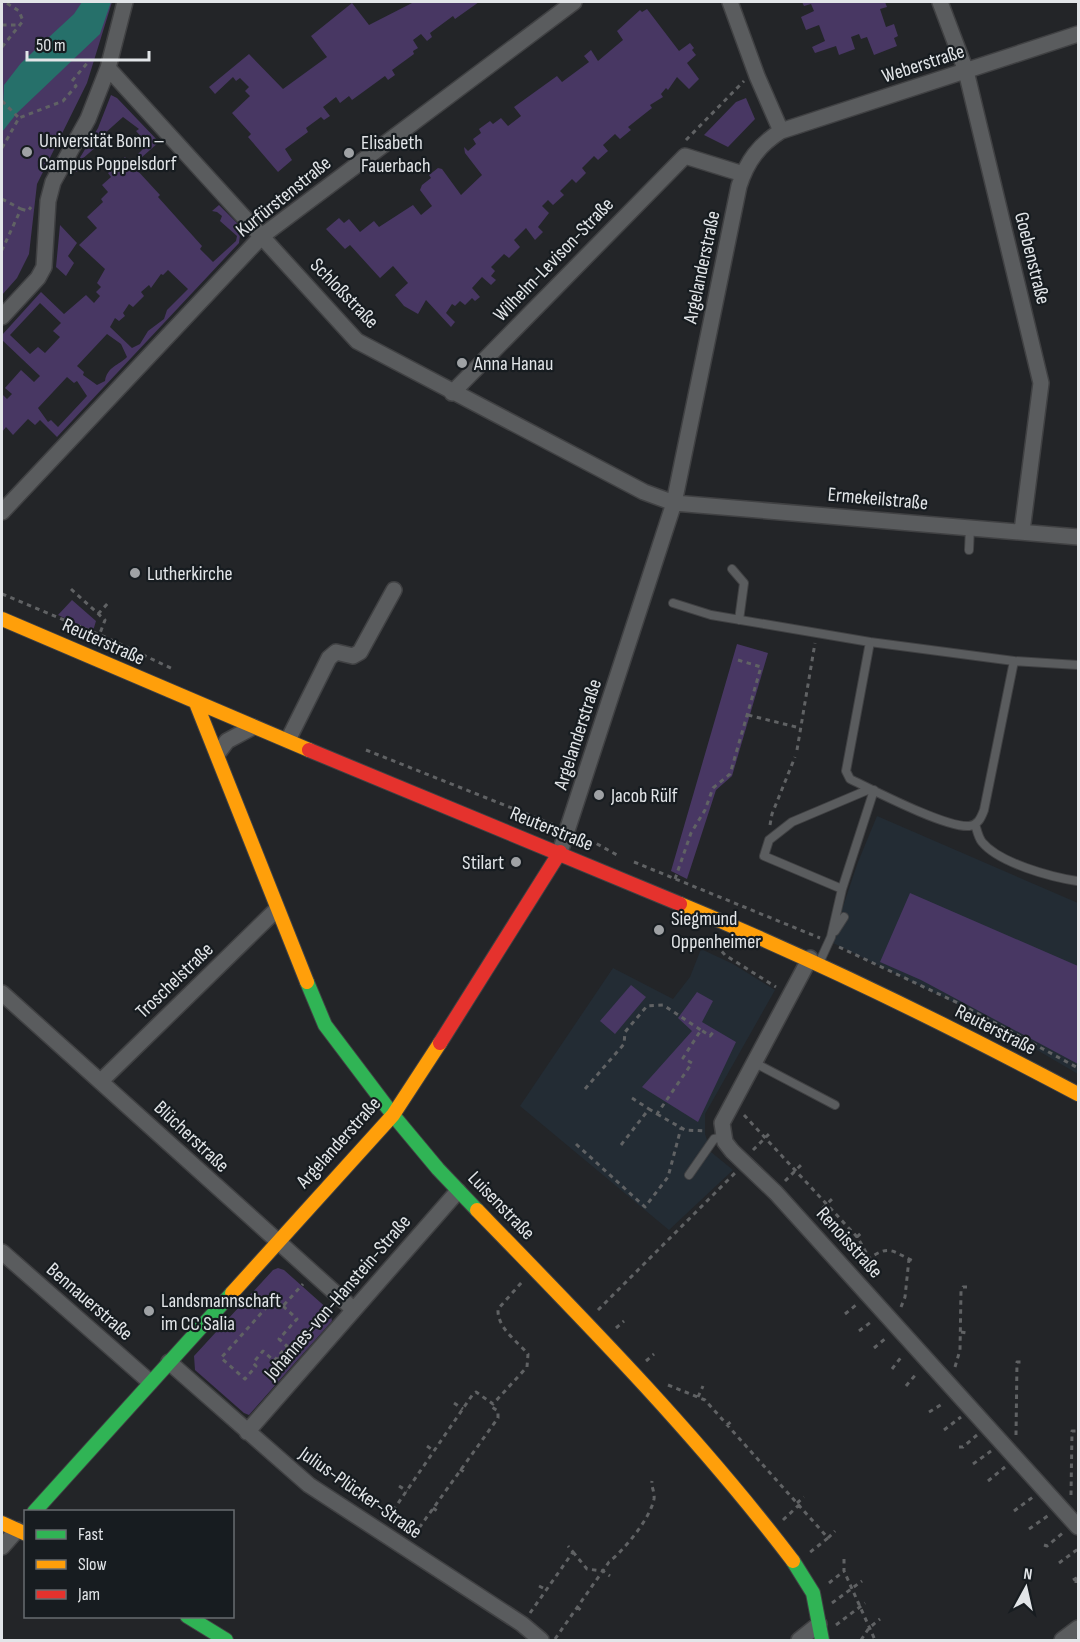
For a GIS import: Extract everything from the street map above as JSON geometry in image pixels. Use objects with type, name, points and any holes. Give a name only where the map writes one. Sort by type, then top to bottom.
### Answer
[{"type":"street","points":[[2,317],[38,278],[44,267],[48,201],[53,182],[88,119],[108,69],[125,2]]},
{"type":"street","name":"Kurfürstenstraße","points":[[2,512],[262,236],[574,2]]},
{"type":"street","points":[[730,2],[757,76],[782,131]]},
{"type":"street","name":"Goebenstraße","points":[[940,2],[966,71],[1041,383],[1022,531]]},
{"type":"street","name":"Weberstraße","points":[[782,131],[1078,34]]},
{"type":"street","name":"Schloßstraße","points":[[108,69],[357,341],[644,492],[674,503]]},
{"type":"street","name":"Argelanderstraße","points":[[36,1510],[393,1115],[547,876],[560,852],[674,503],[743,174],[762,145],[782,131]]},
{"type":"street","points":[[685,156],[743,174]]},
{"type":"street","name":"Wilhelm-Levison-Straße","points":[[452,393],[685,156]]},
{"type":"street","name":"Ermekeilstraße","points":[[674,503],[1078,537]]},
{"type":"street","points":[[288,740],[329,658],[336,652],[353,656],[360,652],[394,590]]},
{"type":"street","name":"Reuterstraße","points":[[2,619],[253,727],[560,852],[814,960],[1078,1094]]},
{"type":"street","name":"Luisenstraße","points":[[196,703],[218,753],[276,910],[325,1025],[393,1115],[458,1191],[591,1327],[748,1503],[795,1563],[813,1593],[820,1627]]},
{"type":"street","points":[[218,753],[227,741],[253,727]]},
{"type":"street","name":"Troschelstraße","points":[[101,1081],[276,910]]},
{"type":"street","points":[[723,1137],[722,1123],[788,1001],[814,960]]},
{"type":"street","name":"Blücherstraße","points":[[2,993],[353,1309]]},
{"type":"street","name":"Renoisstraße","points":[[723,1137],[732,1151],[776,1192],[1075,1523]]},
{"type":"street","name":"Johannes-von-Hanstein-Straße","points":[[247,1432],[458,1191]]},
{"type":"street","name":"Bennauerstraße","points":[[2,1252],[150,1382]]},
{"type":"street","name":"Julius-Plücker-Straße","points":[[169,1362],[309,1485],[522,1624],[541,1641]]},
{"type":"street","points":[[2,1523],[23,1528]]},
{"type":"street","points":[[2,1547],[23,1528]]},
{"type":"street","points":[[189,1618],[224,1640]]},
{"type":"street","points":[[799,1641],[820,1627]]},
{"type":"street","points":[[1062,1641],[1078,1628]]},
{"type":"lane","points":[[969,550],[970,527]]},
{"type":"lane","points":[[732,570],[744,584],[740,620]]},
{"type":"lane","points":[[673,603],[740,620],[870,642],[1014,661],[1078,665]]},
{"type":"lane","points":[[870,642],[846,771],[850,779],[947,822],[967,826],[981,819],[984,810],[1014,661]]},
{"type":"lane","points":[[842,889],[764,856],[769,840],[792,822],[872,790]]},
{"type":"lane","points":[[831,937],[842,889],[872,790]]},
{"type":"lane","points":[[975,824],[981,841],[993,852],[1048,877],[1077,881]]},
{"type":"lane","points":[[814,960],[844,917]]},
{"type":"lane","points":[[755,1063],[835,1105]]},
{"type":"lane","points":[[689,1175],[714,1139],[723,1137]]},
{"type":"path","points":[[2,47],[21,26],[22,16],[6,2]]},
{"type":"path","points":[[2,25],[21,26]]},
{"type":"path","points":[[2,148],[18,117],[63,100],[76,86],[72,81],[89,61]]},
{"type":"path","points":[[685,156],[686,140],[745,80],[757,76]]},
{"type":"path","points":[[2,101],[18,117]]},
{"type":"path","points":[[2,199],[28,211],[32,205]]},
{"type":"path","points":[[2,250],[21,209]]},
{"type":"path","points":[[71,589],[105,620],[92,657]]},
{"type":"path","points":[[98,614],[110,601]]},
{"type":"path","points":[[797,750],[816,633]]},
{"type":"path","points":[[668,897],[691,833],[705,810],[713,788],[730,774],[748,715],[761,667],[738,660]]},
{"type":"path","points":[[748,715],[800,728]]},
{"type":"path","points":[[769,840],[772,814],[795,757]]},
{"type":"path","points":[[723,942],[709,937],[725,955],[777,987],[788,1001]]},
{"type":"path","points":[[585,1089],[624,1044],[625,1032],[647,1006],[663,1005],[711,1036],[715,1030]]},
{"type":"path","points":[[657,1114],[692,1063],[683,1058],[701,1030]]},
{"type":"path","points":[[632,1098],[681,1128],[691,1131]]},
{"type":"path","points":[[733,1102],[857,1237],[867,1254],[862,1287]]},
{"type":"path","points":[[621,1145],[649,1110]]},
{"type":"path","points":[[576,1144],[645,1207],[668,1177],[681,1128]]},
{"type":"path","points":[[591,1327],[601,1319],[595,1312],[771,1132]]},
{"type":"path","points":[[776,1192],[801,1165]]},
{"type":"path","points":[[806,1226],[832,1199]]},
{"type":"path","points":[[857,1237],[862,1232]]},
{"type":"path","points":[[867,1260],[889,1250],[901,1252],[911,1260],[905,1297],[895,1324]]},
{"type":"path","points":[[283,1306],[312,1273]]},
{"type":"path","points":[[949,1383],[959,1357],[961,1291],[963,1287],[967,1287]]},
{"type":"path","points":[[493,1404],[529,1362],[528,1354],[502,1326],[498,1314],[498,1309],[514,1291]]},
{"type":"path","points":[[274,1299],[283,1306],[297,1319],[279,1339],[287,1346],[274,1361],[263,1351],[253,1363],[256,1366],[245,1379],[221,1358],[274,1299]]},
{"type":"path","points":[[848,1311],[848,1318]]},
{"type":"path","points":[[863,1328],[863,1335]]},
{"type":"path","points":[[961,1332],[967,1333]]},
{"type":"path","points":[[878,1353],[879,1344]]},
{"type":"path","points":[[277,1358],[286,1365]]},
{"type":"path","points":[[889,1366],[896,1362]]},
{"type":"path","points":[[990,1482],[1015,1457],[1017,1362],[1023,1362]]},
{"type":"path","points":[[903,1383],[911,1379]]},
{"type":"path","points":[[668,1385],[705,1400],[828,1538]]},
{"type":"path","points":[[698,1397],[703,1386]]},
{"type":"path","points":[[379,1532],[462,1409],[476,1392],[493,1404],[492,1407],[498,1411],[498,1418],[405,1549]]},
{"type":"path","points":[[454,1403],[462,1409]]},
{"type":"path","points":[[1017,1404],[1023,1404]]},
{"type":"path","points":[[727,1425],[733,1420]]},
{"type":"path","points":[[961,1448],[988,1426]]},
{"type":"path","points":[[1046,1547],[1075,1523],[1072,1431],[1078,1431]]},
{"type":"path","points":[[976,1465],[1002,1442]]},
{"type":"path","points":[[427,1446],[434,1451]]},
{"type":"path","points":[[767,1468],[773,1463]]},
{"type":"path","points":[[460,1469],[467,1474]]},
{"type":"path","points":[[1072,1476],[1078,1477]]},
{"type":"path","points":[[554,1641],[609,1562],[617,1557],[625,1543],[639,1531],[654,1497],[652,1481]]},
{"type":"path","points":[[399,1486],[407,1491]]},
{"type":"path","points":[[1016,1512],[1044,1489]]},
{"type":"path","points":[[797,1503],[804,1497]]},
{"type":"path","points":[[1031,1530],[1059,1506]]},
{"type":"path","points":[[433,1508],[440,1512]]},
{"type":"path","points":[[795,1563],[835,1531]]},
{"type":"path","points":[[568,1546],[587,1569],[603,1571],[610,1576]]},
{"type":"path","points":[[1061,1564],[1078,1549]]},
{"type":"path","points":[[522,1624],[573,1552]]},
{"type":"path","points":[[844,1559],[844,1571],[851,1590],[875,1641]]},
{"type":"path","points":[[820,1627],[851,1590],[862,1581]]},
{"type":"path","points":[[539,1586],[547,1590]]},
{"type":"path","points":[[820,1627],[845,1620],[865,1603]]},
{"type":"path","points":[[577,1607],[583,1612]]},
{"type":"path","points":[[861,1641],[869,1628],[880,1619]]},
{"type":"shaded area","name":"Universität Bonn – Campus Poppelsdorf","points":[[2,2],[112,2],[87,83],[37,184],[29,254],[17,278],[2,295]]},
{"type":"shaded area","points":[[82,2],[111,2],[100,34],[17,113],[2,132],[4,85],[21,63],[74,14]]},
{"type":"shaded area","points":[[414,2],[479,2],[455,19],[453,16],[430,33],[432,37],[427,41],[421,34],[413,40],[418,48],[413,51],[414,54],[392,70],[395,75],[388,80],[385,76],[352,100],[349,96],[340,103],[336,97],[323,107],[330,116],[324,120],[321,117],[306,128],[308,132],[285,149],[292,160],[278,172],[248,137],[251,134],[232,113],[250,96],[245,91],[249,87],[240,78],[236,81],[233,77],[215,94],[209,87],[249,54],[283,89],[327,57],[311,36],[352,3],[369,25]]},
{"type":"shaded area","points":[[802,2],[885,2],[887,7],[880,9],[886,27],[894,24],[898,36],[894,38],[897,46],[874,55],[867,37],[861,39],[859,34],[851,37],[855,49],[839,55],[836,46],[815,53],[812,47],[825,41],[819,25],[806,30],[801,17],[814,11],[811,4],[804,6]]},
{"type":"shaded area","points":[[647,9],[679,51],[690,43],[694,48],[692,50],[696,55],[687,63],[699,79],[689,89],[677,77],[668,90],[666,88],[661,94],[663,97],[650,105],[652,108],[628,127],[631,130],[620,139],[615,134],[603,145],[608,151],[598,160],[594,156],[582,168],[586,173],[576,183],[572,179],[560,191],[564,195],[553,205],[548,200],[542,206],[549,213],[538,227],[543,232],[535,240],[526,228],[514,240],[520,247],[509,258],[504,254],[491,267],[495,271],[491,276],[496,280],[491,285],[482,277],[472,288],[480,297],[475,301],[472,298],[465,305],[460,301],[455,306],[452,304],[446,313],[455,322],[451,327],[426,300],[418,314],[404,306],[395,295],[408,283],[393,266],[380,278],[350,245],[345,249],[326,229],[339,218],[344,223],[349,219],[360,232],[374,221],[379,227],[413,205],[421,215],[432,206],[420,190],[422,185],[431,178],[429,175],[438,168],[442,169],[461,195],[482,175],[465,153],[464,147],[468,151],[476,144],[473,139],[481,133],[479,129],[490,121],[493,124],[501,118],[508,126],[521,116],[514,107],[557,76],[562,82],[589,62],[584,56],[591,50],[598,61],[623,40],[617,31],[640,10],[642,12]]},
{"type":"shaded area","points":[[111,95],[117,98],[159,142],[141,158],[138,154],[148,144],[136,131],[139,129],[123,117],[94,143],[97,146],[80,161],[84,166],[76,172],[73,169],[98,128]]},
{"type":"shaded area","points":[[746,98],[755,119],[728,147],[704,135],[736,102]]},
{"type":"shaded area","points":[[125,157],[160,195],[158,197],[202,246],[200,249],[213,262],[236,241],[237,236],[220,221],[222,216],[212,211],[219,205],[241,227],[239,243],[57,437],[40,420],[35,425],[28,419],[13,435],[6,427],[2,432],[2,394],[7,399],[12,394],[5,388],[21,370],[34,382],[40,376],[2,340],[2,335],[41,292],[64,314],[86,295],[94,303],[100,296],[96,292],[101,287],[97,283],[105,269],[79,245],[97,228],[87,217],[103,202],[101,199],[108,192],[102,185],[111,177],[108,173]],"holes":[[[168,270],[188,289],[167,310],[164,319],[148,331],[140,344],[132,348],[110,327],[115,318],[119,321],[125,316],[123,313],[129,304],[133,307],[144,296],[141,292],[149,285],[151,288],[161,274],[163,275]],[[40,303],[61,323],[53,331],[60,337],[45,353],[38,347],[30,354],[10,335]],[[107,334],[121,344],[127,357],[111,369],[105,381],[97,385],[83,375],[84,372],[77,366]],[[67,377],[74,383],[77,381],[87,396],[58,427],[51,420],[48,422],[38,408]]]},
{"type":"shaded area","points":[[60,225],[77,243],[68,256],[74,263],[66,276],[56,267]]},
{"type":"shaded area","points":[[72,600],[96,621],[93,631],[58,615]]},
{"type":"shaded area","points":[[737,644],[768,653],[732,776],[716,790],[687,879],[671,871]]},
{"type":"shaded area","points":[[877,816],[1078,903],[1078,1074],[967,1009],[831,942],[858,862]]},
{"type":"shaded area","points":[[910,893],[1078,966],[1078,1064],[921,980],[880,962]]},
{"type":"shaded area","points":[[701,949],[733,964],[775,990],[705,1114],[705,1134],[711,1152],[733,1170],[669,1230],[520,1106],[613,968],[673,999],[690,977]]},
{"type":"shaded area","points":[[631,985],[646,997],[615,1034],[600,1021]]},
{"type":"shaded area","points":[[697,992],[713,1001],[702,1022],[736,1042],[698,1122],[642,1087],[692,1031],[678,1018]]},
{"type":"shaded area","points":[[278,1268],[284,1270],[330,1311],[332,1321],[249,1415],[195,1370],[194,1356],[273,1270]]},
{"type":"traffic: fast","points":[[307,982],[325,1025],[393,1115],[438,1169],[477,1210]]},
{"type":"traffic: fast","points":[[36,1510],[232,1293]]},
{"type":"traffic: fast","points":[[793,1561],[813,1593],[822,1640]]},
{"type":"traffic: fast","points":[[190,1618],[226,1640]]},
{"type":"traffic: slow","points":[[2,619],[309,750]]},
{"type":"traffic: slow","points":[[196,703],[307,982]]},
{"type":"traffic: slow","points":[[680,904],[881,994],[1078,1094]]},
{"type":"traffic: slow","points":[[232,1293],[393,1115],[440,1043]]},
{"type":"traffic: slow","points":[[477,1210],[680,1425],[719,1469],[793,1561]]},
{"type":"traffic: slow","points":[[2,1523],[24,1533]]},
{"type":"traffic: jam","points":[[309,750],[680,904]]},
{"type":"traffic: jam","points":[[440,1043],[560,852]]},
{"type":"place","name":"Universität Bonn – Campus Poppelsdorf","points":[[27,152]]},
{"type":"place","name":"Elisabeth Fauerbach","points":[[349,153]]},
{"type":"place","name":"Anna Hanau","points":[[462,363]]},
{"type":"place","name":"Lutherkirche","points":[[135,573]]},
{"type":"place","name":"Jacob Rülf","points":[[599,795]]},
{"type":"place","name":"Stilart","points":[[516,862]]},
{"type":"place","name":"Siegmund Oppenheimer","points":[[659,930]]},
{"type":"place","name":"Landsmannschaft im CC Salia","points":[[149,1311]]}]
